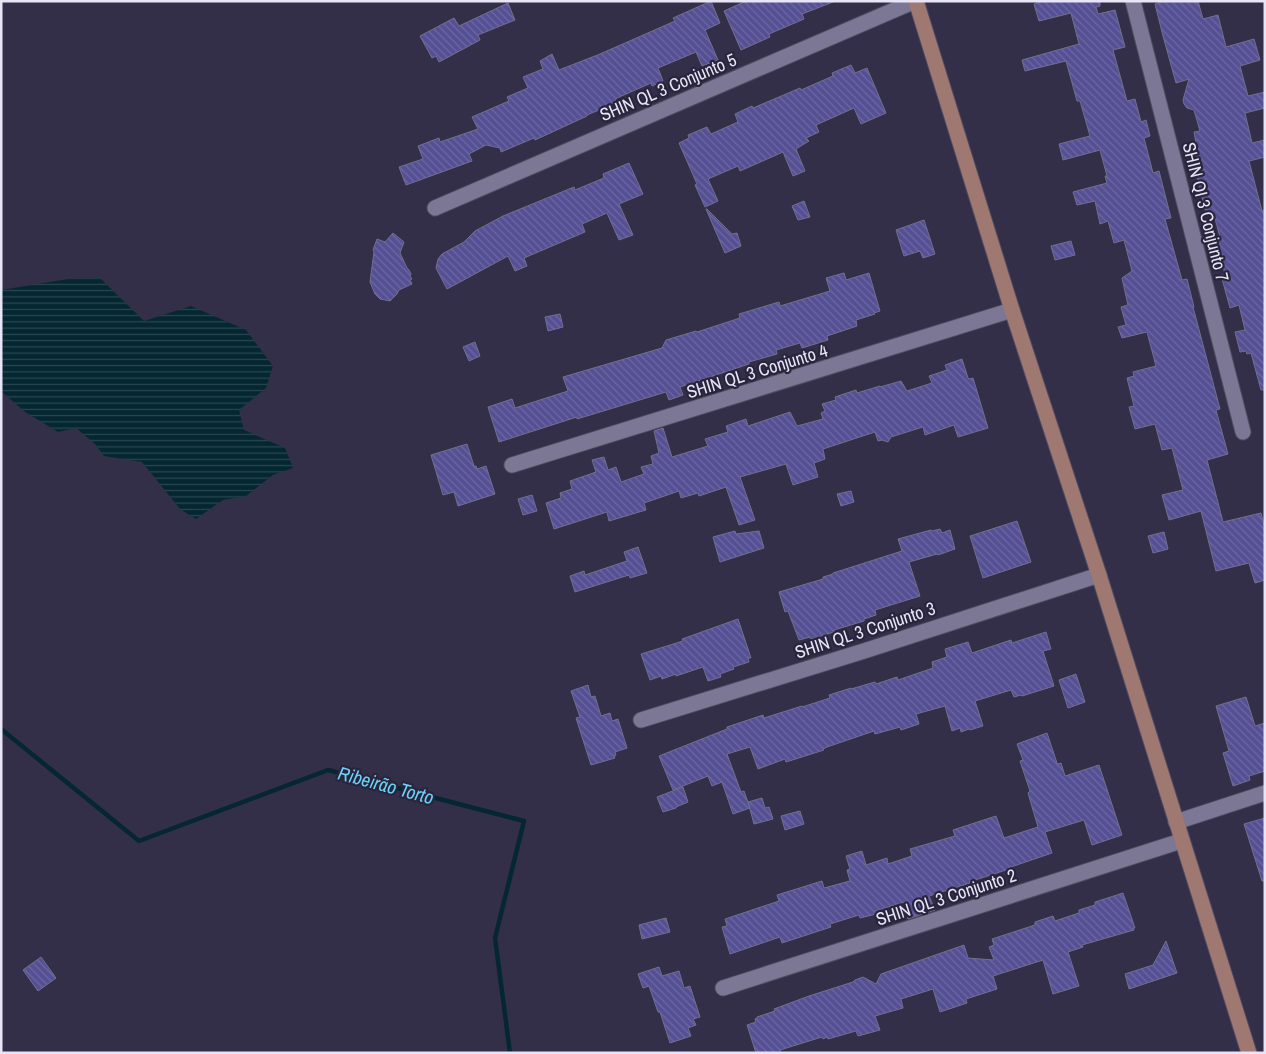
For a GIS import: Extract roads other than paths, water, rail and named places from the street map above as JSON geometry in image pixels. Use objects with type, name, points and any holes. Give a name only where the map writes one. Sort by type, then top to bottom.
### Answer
[{"type":"street","name":"SHIN QL 3 Conjunto 5","points":[[435,208],[915,1]]},
{"type":"street","points":[[915,1],[1012,310],[1099,575],[1249,1053]]},
{"type":"street","name":"SHIN QI 3 Conjunto 7","points":[[1133,1],[1243,432]]},
{"type":"street","name":"SHIN QL 3 Conjunto 4","points":[[512,465],[1012,310]]},
{"type":"street","name":"SHIN QL 3 Conjunto 3","points":[[641,720],[864,651],[1099,575]]},
{"type":"street","points":[[1176,822],[1265,793]]},
{"type":"street","name":"SHIN QL 3 Conjunto 2","points":[[723,988],[1182,841]]},
{"type":"water","points":[[100,278],[144,321],[191,306],[246,330],[273,366],[266,388],[239,410],[244,430],[285,448],[293,468],[273,475],[246,496],[223,500],[196,519],[180,509],[142,462],[104,456],[95,444],[76,428],[58,432],[25,412],[1,391],[1,290],[68,279]]},
{"type":"waterway","name":"Ribeirão Torto","points":[[1,729],[139,841],[328,770],[524,821],[495,938],[510,1053]]}]
